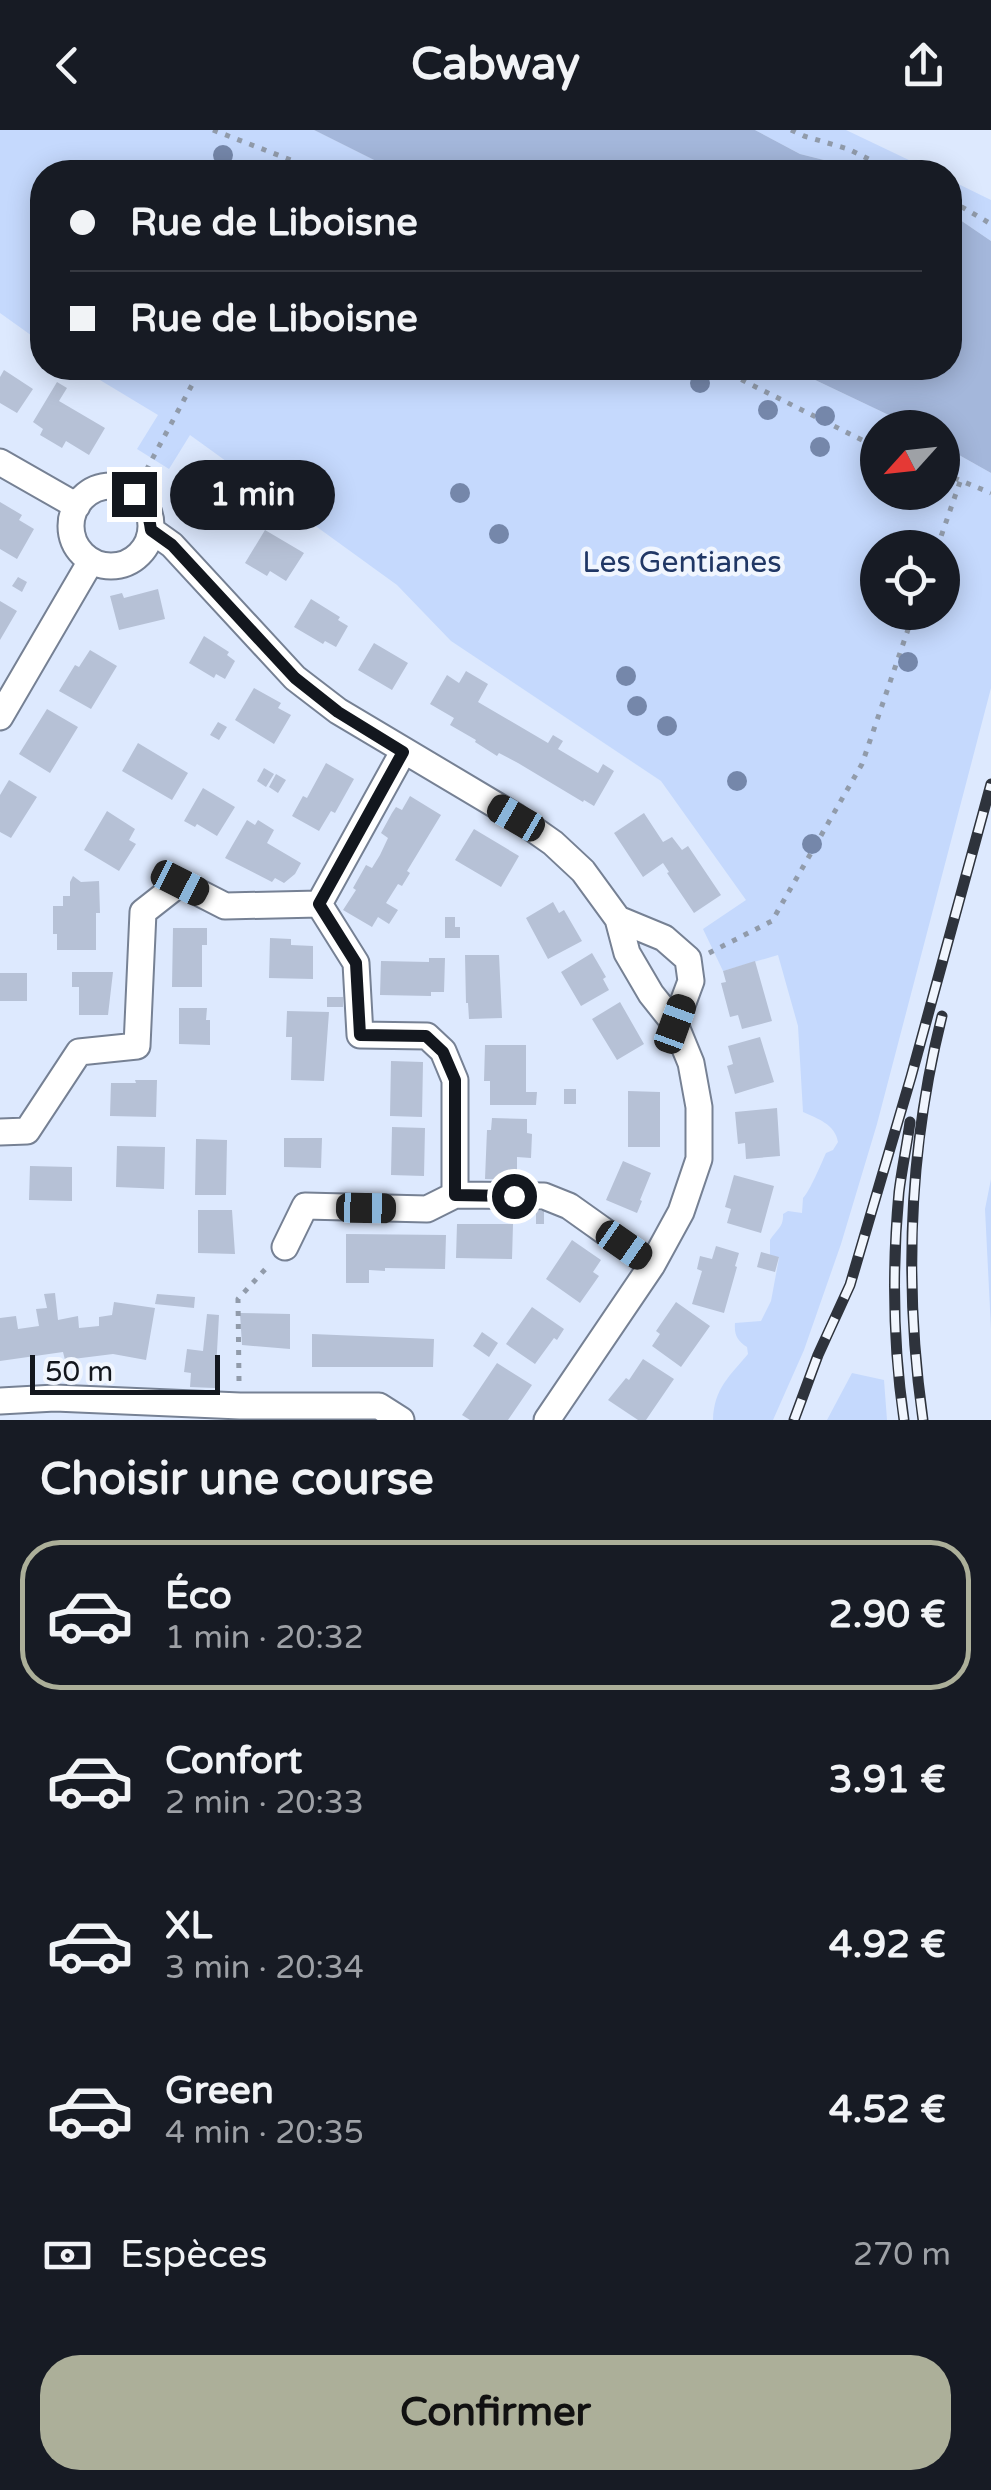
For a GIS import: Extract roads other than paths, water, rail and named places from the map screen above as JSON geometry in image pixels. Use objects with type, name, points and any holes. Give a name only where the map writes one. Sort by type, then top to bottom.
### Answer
[{"type":"street","points":[[0,462],[76,506]]},
{"type":"street","points":[[109,486],[134,494],[150,516],[146,545],[136,557],[122,564],[106,566],[91,561],[75,542],[72,518],[76,506],[84,496],[109,486]]},
{"type":"street","points":[[151,530],[172,545],[295,678],[338,712],[553,843],[582,871],[618,920],[627,953],[675,1024],[692,1063],[699,1107],[698,1159],[682,1212],[652,1264],[547,1420]]},
{"type":"street","points":[[0,717],[91,561]]},
{"type":"street","points":[[319,904],[403,752]]},
{"type":"street","points":[[0,1132],[27,1131],[79,1052],[137,1046],[143,912],[180,883],[226,906],[319,904]]},
{"type":"street","points":[[319,904],[356,963],[360,1035],[426,1036],[443,1052],[455,1080],[455,1195]]},
{"type":"street","points":[[618,920],[664,938],[688,959],[691,981],[675,1024]]},
{"type":"street","points":[[285,1247],[305,1206],[427,1209],[455,1195],[544,1196],[569,1206],[652,1264]]},
{"type":"street","points":[[0,1401],[57,1409],[379,1406],[401,1420]]},
{"type":"railway","points":[[794,1420],[850,1285],[991,784]]},
{"type":"railway","points":[[923,1420],[913,1319],[913,1217],[922,1116],[942,1016]]},
{"type":"railway","points":[[904,1420],[896,1335],[895,1249],[910,1122]]},
{"type":"park label","name":"Les Gentianes","points":[[682,562]]}]
